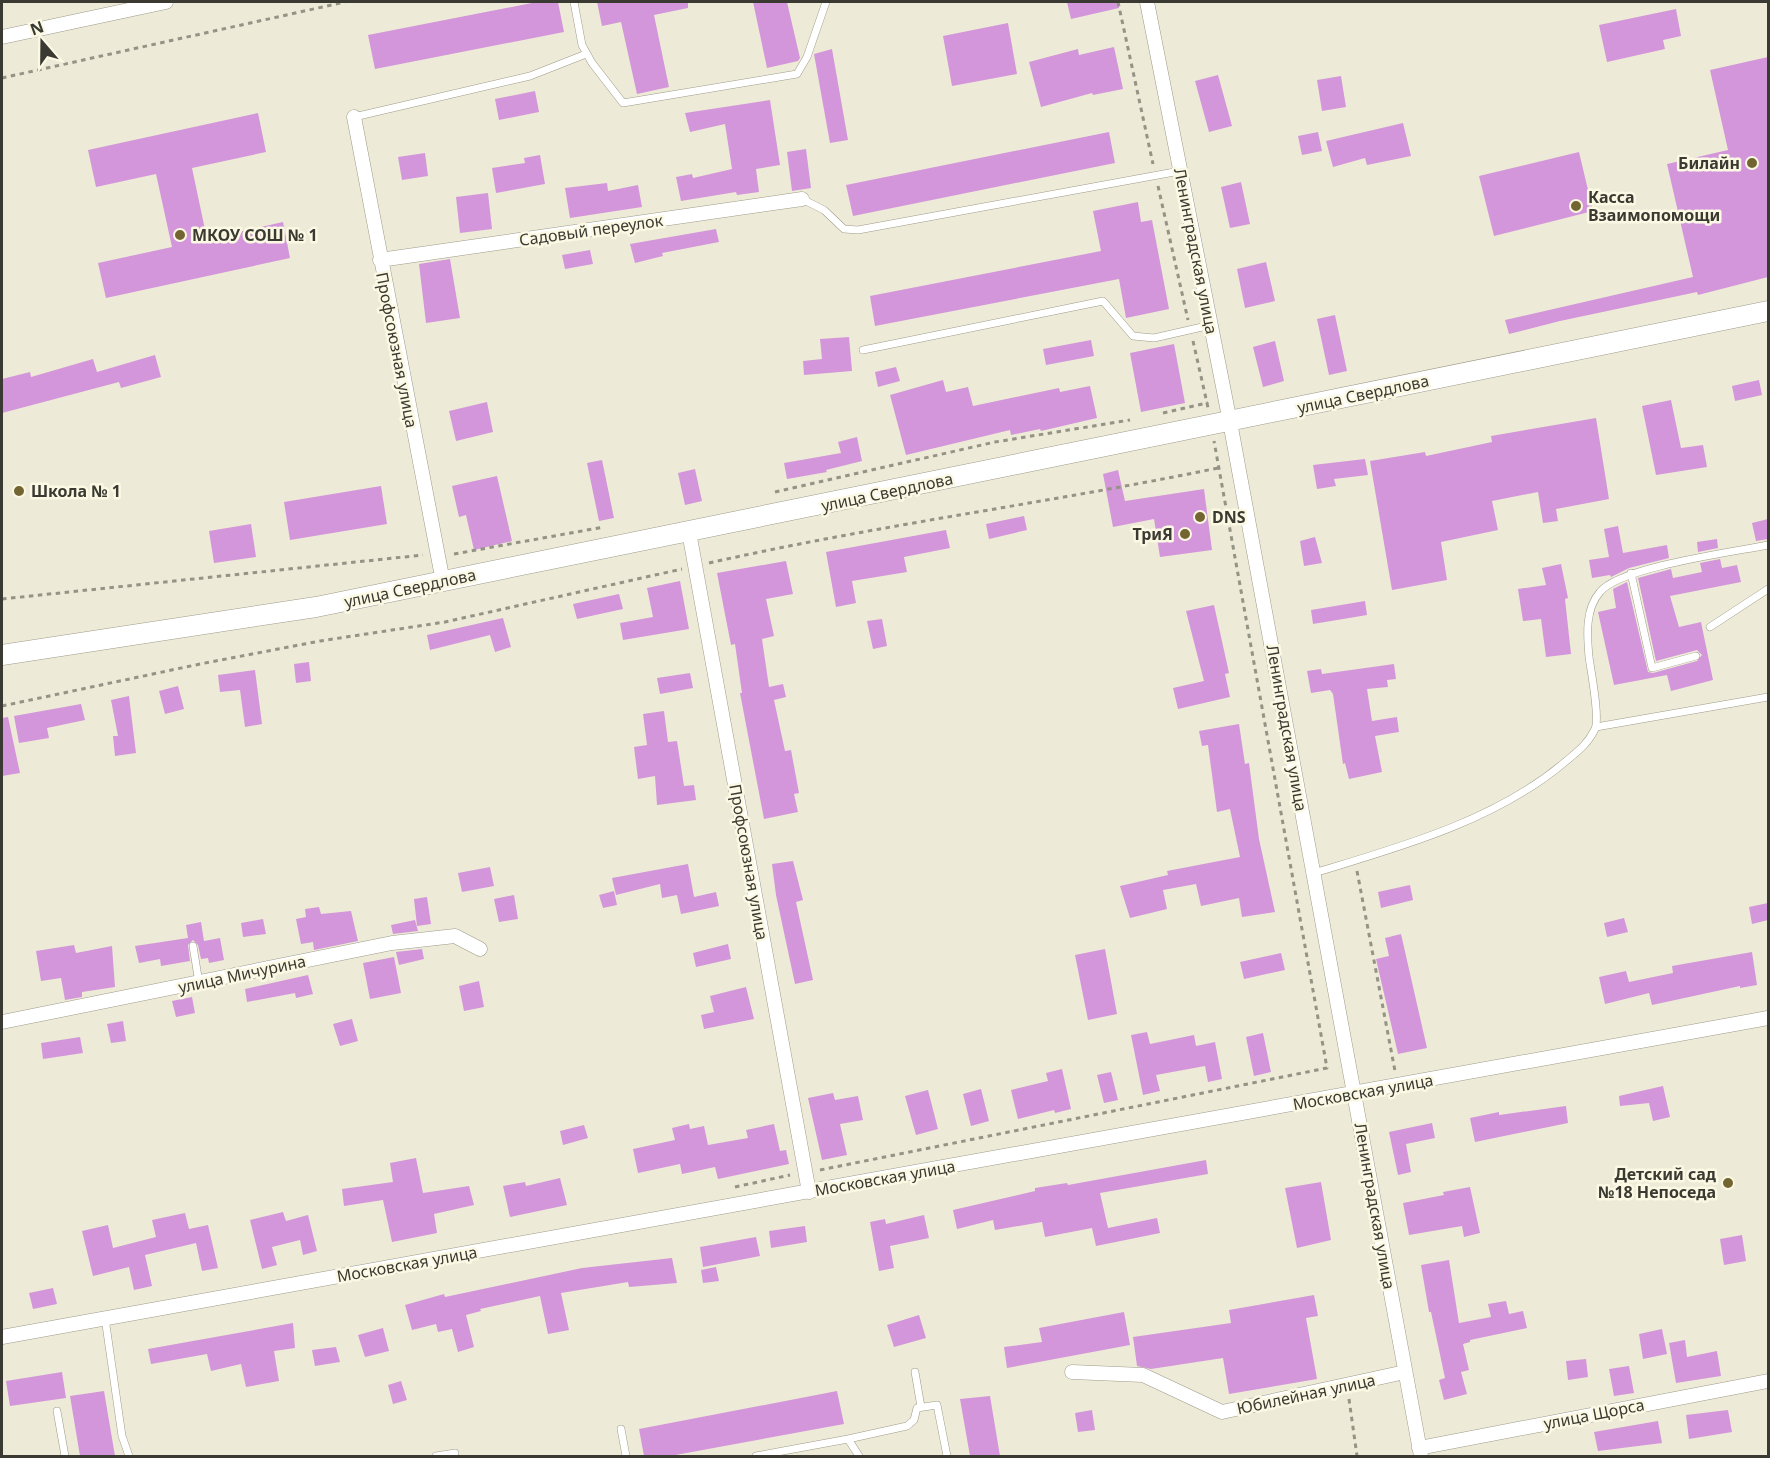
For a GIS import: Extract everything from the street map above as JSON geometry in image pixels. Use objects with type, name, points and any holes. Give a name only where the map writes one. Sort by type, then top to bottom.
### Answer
[{"type":"street","points":[[2,37],[166,2]]},
{"type":"street","name":"Ленинградская улица","points":[[1147,2],[1211,325],[1221,423],[1314,873],[1420,1452]]},
{"type":"street","name":"Профсоюзная улица","points":[[354,117],[443,582]]},
{"type":"street","name":"Садовый переулок","points":[[380,260],[802,199]]},
{"type":"street","name":"улица Свердлова","points":[[2,655],[316,608],[1768,311]]},
{"type":"street","name":"Профсоюзная улица","points":[[690,532],[809,1192]]},
{"type":"street","name":"улица Мичурина","points":[[2,1022],[392,943],[454,936],[480,949]]},
{"type":"street","name":"Московская улица","points":[[2,1336],[1768,1018]]},
{"type":"street","name":"Юбилейная улица","points":[[1072,1372],[1143,1375],[1222,1412],[1405,1372]]},
{"type":"street","name":"улица Щорса","points":[[1420,1452],[1768,1380]]},
{"type":"lane","points":[[574,2],[582,45],[586,54],[623,102],[797,74],[807,57],[826,2]]},
{"type":"lane","points":[[354,117],[530,75],[586,54]]},
{"type":"lane","points":[[802,199],[824,210],[844,229],[858,230],[1180,171]]},
{"type":"lane","points":[[863,350],[1104,301],[1133,336],[1154,338],[1211,325]]},
{"type":"lane","points":[[1314,873],[1355,861],[1476,818],[1539,784],[1584,746],[1596,727],[1588,650],[1589,610],[1600,590],[1631,573],[1768,544]]},
{"type":"lane","points":[[1631,573],[1652,668],[1696,656]]},
{"type":"lane","points":[[1710,627],[1768,589]]},
{"type":"lane","points":[[1596,727],[1768,697]]},
{"type":"lane","points":[[193,946],[200,983]]},
{"type":"lane","points":[[105,1318],[122,1436],[129,1456]]},
{"type":"lane","points":[[915,1372],[921,1407]]},
{"type":"lane","points":[[756,1456],[907,1426],[914,1420],[917,1408],[937,1405],[947,1456]]},
{"type":"lane","points":[[57,1412],[65,1456]]},
{"type":"lane","points":[[621,1429],[626,1456]]},
{"type":"lane","points":[[848,1438],[859,1456]]},
{"type":"lane","points":[[436,1456],[455,1454]]},
{"type":"path","points":[[2,78],[345,2]]},
{"type":"path","points":[[731,1188],[1327,1068],[1218,468],[1221,423],[1207,403],[1118,2]]},
{"type":"path","points":[[1152,416],[1207,403]]},
{"type":"path","points":[[770,494],[995,442],[1141,418]]},
{"type":"path","points":[[2,706],[244,655],[445,622],[820,538],[1023,505],[1218,468]]},
{"type":"path","points":[[2,599],[465,553],[612,526]]},
{"type":"path","points":[[1355,861],[1398,1086]]},
{"type":"path","points":[[1347,1386],[1357,1456]]},
{"type":"building","points":[[537,2],[558,2],[564,32],[375,69],[368,35]]},
{"type":"building","points":[[597,2],[688,2],[688,8],[654,15],[669,87],[637,94],[621,22],[602,26]]},
{"type":"building","points":[[753,2],[787,2],[800,58],[798,61],[767,68]]},
{"type":"building","points":[[1067,2],[1119,2],[1119,8],[1071,19]]},
{"type":"building","points":[[1676,9],[1681,36],[1663,40],[1665,49],[1607,62],[1599,25]]},
{"type":"building","points":[[1008,23],[1017,74],[952,86],[943,36]]},
{"type":"building","points":[[1114,47],[1123,89],[1093,95],[1092,93],[1041,107],[1029,62],[1078,49],[1079,55]]},
{"type":"building","points":[[832,49],[848,140],[830,143],[814,54]]},
{"type":"building","points":[[1768,57],[1768,277],[1698,295],[1697,292],[1509,334],[1505,320],[1693,277],[1667,164],[1728,150],[1710,70]]},
{"type":"building","points":[[1218,75],[1232,126],[1209,132],[1195,81]]},
{"type":"building","points":[[1341,76],[1346,107],[1322,111],[1317,80]]},
{"type":"building","points":[[535,91],[539,112],[499,120],[495,99]]},
{"type":"building","points":[[770,100],[780,165],[756,169],[759,192],[737,195],[736,192],[681,201],[676,177],[692,174],[693,178],[732,169],[725,124],[690,132],[685,113]]},
{"type":"building","points":[[258,113],[266,152],[192,168],[207,239],[283,222],[290,258],[106,298],[98,263],[172,247],[156,174],[96,187],[88,150]]},
{"type":"building","points":[[1403,123],[1411,156],[1367,165],[1365,158],[1333,167],[1326,141]]},
{"type":"building","points":[[1109,132],[1115,163],[853,216],[846,185]]},
{"type":"building","points":[[1318,132],[1322,151],[1302,155],[1298,136]]},
{"type":"building","points":[[806,149],[811,188],[792,191],[787,152]]},
{"type":"building","points":[[1579,152],[1593,211],[1494,236],[1479,176]]},
{"type":"building","points":[[425,153],[428,176],[402,180],[398,157]]},
{"type":"building","points":[[540,155],[545,184],[496,193],[492,168],[525,163],[524,158]]},
{"type":"building","points":[[1241,182],[1250,224],[1230,228],[1221,187]]},
{"type":"building","points":[[607,183],[608,191],[638,185],[642,207],[570,218],[565,188]]},
{"type":"building","points":[[488,193],[492,229],[460,233],[456,197]]},
{"type":"building","points":[[1138,202],[1141,222],[1152,220],[1169,309],[1126,318],[1119,279],[875,326],[870,296],[1101,251],[1093,211]]},
{"type":"building","points":[[716,229],[719,242],[662,253],[663,256],[635,263],[630,244]]},
{"type":"building","points":[[590,250],[593,264],[565,269],[562,255]]},
{"type":"building","points":[[450,259],[460,318],[426,323],[419,264]]},
{"type":"building","points":[[1266,262],[1275,301],[1245,308],[1237,269]]},
{"type":"building","points":[[1335,315],[1347,371],[1329,375],[1317,319]]},
{"type":"building","points":[[849,337],[852,371],[804,375],[803,361],[822,359],[820,339]]},
{"type":"building","points":[[1091,340],[1094,356],[1046,365],[1043,349]]},
{"type":"building","points":[[1275,341],[1284,381],[1263,387],[1253,347]]},
{"type":"building","points":[[1174,344],[1185,403],[1141,412],[1130,353]]},
{"type":"building","points":[[155,355],[161,377],[121,388],[119,382],[2,413],[2,379],[30,372],[31,377],[93,359],[97,372]]},
{"type":"building","points":[[896,367],[900,381],[878,387],[875,372]]},
{"type":"building","points":[[943,380],[946,392],[968,387],[973,406],[1059,388],[1060,392],[1090,386],[1097,418],[1041,431],[1040,429],[1011,435],[1010,430],[906,455],[890,395]]},
{"type":"building","points":[[1759,380],[1762,395],[1735,401],[1732,386]]},
{"type":"building","points":[[1671,400],[1681,448],[1703,445],[1707,467],[1656,475],[1642,406]]},
{"type":"building","points":[[487,402],[493,432],[456,441],[449,411]]},
{"type":"building","points":[[1596,418],[1609,499],[1556,509],[1558,521],[1543,523],[1538,492],[1492,501],[1498,530],[1441,542],[1447,580],[1392,590],[1370,461],[1425,452],[1426,456],[1492,442],[1491,436]]},
{"type":"building","points":[[857,437],[862,461],[826,470],[827,472],[787,479],[784,463],[841,453],[838,442]]},
{"type":"building","points":[[1365,459],[1368,475],[1334,479],[1336,486],[1317,489],[1313,465]]},
{"type":"building","points":[[602,460],[614,518],[599,521],[587,463]]},
{"type":"building","points":[[695,469],[702,501],[685,505],[678,473]]},
{"type":"building","points":[[1118,470],[1125,501],[1204,489],[1212,550],[1160,557],[1154,519],[1113,527],[1103,474]]},
{"type":"building","points":[[497,476],[512,541],[474,550],[466,515],[459,517],[452,486]]},
{"type":"building","points":[[381,486],[387,524],[290,540],[284,502]]},
{"type":"building","points":[[1024,516],[1027,530],[989,539],[986,524]]},
{"type":"building","points":[[1768,519],[1768,539],[1756,541],[1752,523]]},
{"type":"building","points":[[251,524],[256,557],[214,563],[209,531]]},
{"type":"building","points":[[1618,526],[1623,553],[1667,545],[1669,558],[1629,568],[1611,577],[1610,575],[1592,578],[1589,560],[1609,557],[1604,529]]},
{"type":"building","points":[[946,530],[950,548],[904,557],[907,572],[852,581],[856,603],[836,607],[826,552]]},
{"type":"building","points":[[1315,537],[1322,563],[1304,566],[1300,541]]},
{"type":"building","points":[[1717,539],[1718,548],[1698,552],[1697,542]]},
{"type":"building","points":[[1720,559],[1722,568],[1737,565],[1741,582],[1670,596],[1679,627],[1701,622],[1713,680],[1671,691],[1667,675],[1614,685],[1598,612],[1616,608],[1613,589],[1627,582],[1648,672],[1653,673],[1697,661],[1702,655],[1697,650],[1656,661],[1638,578],[1671,569],[1673,578],[1702,572],[1700,563]]},
{"type":"building","points":[[786,561],[793,594],[766,599],[774,636],[762,639],[769,687],[783,684],[786,697],[774,700],[785,751],[791,750],[799,793],[794,794],[798,812],[764,819],[740,693],[742,693],[735,644],[731,645],[717,573]]},
{"type":"building","points":[[1561,564],[1568,598],[1565,599],[1571,654],[1546,657],[1541,619],[1523,621],[1518,589],[1546,585],[1542,568]]},
{"type":"building","points":[[680,581],[689,629],[623,640],[620,623],[653,617],[647,588]]},
{"type":"building","points":[[619,594],[623,609],[577,619],[573,604]]},
{"type":"building","points":[[1365,601],[1367,615],[1313,624],[1311,610]]},
{"type":"building","points":[[1214,605],[1229,673],[1225,674],[1230,697],[1178,709],[1173,688],[1204,681],[1186,611]]},
{"type":"building","points":[[503,618],[511,647],[495,652],[490,635],[430,650],[427,635]]},
{"type":"building","points":[[882,619],[887,646],[873,649],[867,621]]},
{"type":"building","points":[[309,662],[311,681],[296,683],[294,664]]},
{"type":"building","points":[[1394,664],[1396,679],[1387,680],[1388,687],[1367,689],[1372,721],[1397,717],[1399,732],[1375,736],[1382,772],[1349,779],[1345,763],[1343,764],[1333,694],[1330,690],[1311,693],[1307,671],[1321,669],[1322,674]]},
{"type":"building","points":[[255,670],[262,724],[245,727],[240,690],[220,692],[218,675]]},
{"type":"building","points":[[690,673],[693,688],[660,694],[657,678]]},
{"type":"building","points":[[178,686],[184,709],[165,714],[159,691]]},
{"type":"building","points":[[129,696],[136,753],[115,756],[113,736],[118,736],[111,700]]},
{"type":"building","points":[[81,704],[85,720],[47,728],[49,738],[19,743],[14,716]]},
{"type":"building","points":[[664,711],[668,742],[677,741],[684,786],[694,785],[696,800],[657,805],[655,776],[638,779],[634,747],[647,745],[643,714]]},
{"type":"building","points":[[8,717],[20,773],[2,776],[2,718]]},
{"type":"building","points":[[1239,724],[1245,764],[1249,763],[1259,839],[1275,912],[1242,917],[1239,898],[1201,906],[1196,884],[1163,890],[1167,909],[1130,918],[1120,886],[1168,875],[1167,871],[1240,857],[1230,809],[1217,812],[1208,745],[1202,746],[1199,731]]},
{"type":"building","points":[[793,861],[803,900],[796,902],[813,980],[795,984],[776,895],[772,864]]},
{"type":"building","points":[[688,864],[694,897],[716,892],[719,906],[681,914],[677,895],[662,898],[660,884],[616,895],[612,878]]},
{"type":"building","points":[[490,867],[494,886],[462,892],[458,873]]},
{"type":"building","points":[[1410,885],[1413,900],[1381,908],[1378,892]]},
{"type":"building","points":[[614,891],[617,905],[603,908],[599,895]]},
{"type":"building","points":[[514,895],[518,919],[499,922],[494,899]]},
{"type":"building","points":[[427,897],[431,924],[417,926],[414,899]]},
{"type":"building","points":[[1768,903],[1768,920],[1752,924],[1749,907]]},
{"type":"building","points":[[319,907],[321,914],[351,911],[358,941],[314,950],[313,942],[301,944],[296,919],[306,917],[305,909]]},
{"type":"building","points":[[1624,918],[1628,932],[1607,937],[1604,923]]},
{"type":"building","points":[[263,919],[266,934],[243,937],[241,923]]},
{"type":"building","points":[[415,920],[418,931],[393,934],[391,925]]},
{"type":"building","points":[[201,922],[204,941],[220,938],[224,960],[209,963],[208,958],[201,959],[198,945],[193,940],[188,945],[190,961],[161,966],[160,959],[139,963],[135,946],[188,938],[186,925]]},
{"type":"building","points":[[1401,934],[1427,1048],[1398,1054],[1376,959],[1389,956],[1385,938]]},
{"type":"building","points":[[728,944],[731,959],[696,967],[693,953]]},
{"type":"building","points":[[74,945],[76,953],[112,946],[115,987],[82,992],[82,997],[65,1000],[61,978],[41,981],[36,951]]},
{"type":"building","points":[[422,949],[424,959],[399,965],[396,952]]},
{"type":"building","points":[[1105,949],[1117,1014],[1088,1020],[1075,955]]},
{"type":"building","points":[[1752,952],[1757,985],[1740,988],[1740,986],[1652,1005],[1649,993],[1605,1004],[1599,977],[1626,971],[1629,982],[1673,973],[1672,966]]},
{"type":"building","points":[[1281,953],[1285,970],[1244,979],[1240,962]]},
{"type":"building","points":[[394,957],[401,993],[370,999],[363,963]]},
{"type":"building","points":[[308,975],[313,994],[296,998],[295,993],[247,1002],[245,989]]},
{"type":"building","points":[[479,981],[484,1007],[464,1011],[459,986]]},
{"type":"building","points":[[746,987],[754,1019],[704,1029],[701,1015],[714,1012],[710,996]]},
{"type":"building","points":[[192,997],[195,1013],[176,1017],[172,1001]]},
{"type":"building","points":[[352,1019],[358,1041],[340,1046],[333,1024]]},
{"type":"building","points":[[123,1021],[126,1041],[111,1043],[107,1024]]},
{"type":"building","points":[[1147,1032],[1150,1044],[1194,1035],[1196,1046],[1215,1042],[1222,1079],[1208,1082],[1205,1066],[1156,1075],[1160,1091],[1143,1095],[1131,1035]]},
{"type":"building","points":[[1263,1033],[1271,1072],[1254,1076],[1246,1037]]},
{"type":"building","points":[[80,1037],[83,1053],[43,1059],[41,1043]]},
{"type":"building","points":[[1062,1069],[1071,1109],[1055,1113],[1054,1110],[1018,1119],[1011,1090],[1048,1081],[1046,1073]]},
{"type":"building","points":[[1111,1072],[1118,1100],[1104,1103],[1097,1075]]},
{"type":"building","points":[[1663,1086],[1670,1117],[1653,1121],[1649,1103],[1620,1106],[1619,1096]]},
{"type":"building","points":[[981,1089],[989,1121],[971,1126],[963,1094]]},
{"type":"building","points":[[928,1090],[938,1129],[916,1135],[905,1096]]},
{"type":"building","points":[[833,1093],[835,1100],[858,1096],[863,1120],[840,1124],[847,1155],[822,1160],[808,1098]]},
{"type":"building","points":[[1566,1106],[1568,1123],[1475,1142],[1470,1118],[1499,1112],[1499,1115]]},
{"type":"building","points":[[1432,1123],[1435,1138],[1406,1144],[1411,1172],[1398,1175],[1389,1132]]},
{"type":"building","points":[[689,1124],[690,1129],[704,1126],[708,1145],[748,1138],[746,1130],[774,1124],[780,1151],[786,1150],[789,1164],[718,1179],[715,1167],[682,1174],[680,1164],[638,1173],[633,1149],[675,1140],[672,1128]]},
{"type":"building","points":[[584,1125],[588,1138],[563,1145],[560,1131]]},
{"type":"building","points":[[416,1158],[423,1193],[469,1186],[474,1205],[434,1214],[437,1233],[392,1242],[383,1200],[344,1206],[342,1189],[393,1182],[390,1163]]},
{"type":"building","points":[[1206,1160],[1208,1174],[1100,1193],[1108,1228],[1157,1218],[1160,1233],[1096,1246],[1092,1228],[1045,1237],[1042,1222],[995,1230],[993,1220],[957,1229],[953,1210],[1035,1191],[1035,1188],[1067,1183],[1068,1185]]},
{"type":"building","points":[[560,1178],[567,1205],[510,1217],[503,1186],[525,1182],[526,1186]]},
{"type":"building","points":[[1321,1182],[1331,1240],[1297,1248],[1285,1188]]},
{"type":"building","points":[[1470,1187],[1480,1233],[1464,1237],[1462,1226],[1409,1235],[1403,1203]]},
{"type":"building","points":[[283,1212],[286,1221],[308,1215],[317,1251],[303,1255],[300,1240],[272,1247],[277,1265],[262,1269],[250,1220]]},
{"type":"building","points":[[185,1213],[189,1229],[208,1225],[218,1268],[202,1271],[196,1243],[145,1255],[152,1286],[134,1290],[129,1267],[93,1276],[82,1231],[108,1225],[113,1248],[156,1237],[152,1220]]},
{"type":"building","points":[[924,1215],[929,1238],[890,1246],[894,1268],[879,1271],[870,1222],[885,1219],[886,1224]]},
{"type":"building","points":[[805,1226],[807,1242],[771,1248],[769,1231]]},
{"type":"building","points":[[1742,1235],[1746,1261],[1724,1265],[1720,1239]]},
{"type":"building","points":[[756,1237],[760,1256],[703,1267],[700,1247]]},
{"type":"building","points":[[672,1258],[677,1283],[629,1287],[628,1282],[561,1293],[569,1330],[548,1334],[540,1296],[480,1309],[481,1311],[466,1315],[474,1347],[458,1352],[452,1329],[438,1332],[436,1324],[412,1330],[405,1305],[444,1294],[445,1297],[582,1268]]},
{"type":"building","points":[[1449,1260],[1459,1323],[1491,1317],[1488,1304],[1506,1301],[1509,1314],[1523,1311],[1527,1328],[1470,1340],[1463,1344],[1469,1370],[1461,1372],[1467,1394],[1444,1400],[1439,1380],[1445,1378],[1431,1312],[1429,1312],[1421,1265]]},
{"type":"building","points":[[716,1267],[719,1281],[703,1283],[701,1270]]},
{"type":"building","points":[[53,1288],[57,1304],[33,1309],[29,1293]]},
{"type":"building","points":[[1314,1295],[1318,1316],[1306,1318],[1317,1379],[1229,1394],[1223,1358],[1151,1369],[1137,1366],[1133,1337],[1231,1323],[1229,1310]]},
{"type":"building","points":[[1124,1312],[1130,1345],[1007,1368],[1004,1347],[1042,1342],[1039,1328]]},
{"type":"building","points":[[919,1315],[926,1338],[894,1347],[887,1325]]},
{"type":"building","points":[[293,1323],[295,1348],[274,1351],[279,1381],[246,1387],[241,1364],[211,1371],[207,1354],[151,1364],[148,1349]]},
{"type":"building","points":[[383,1328],[389,1351],[365,1357],[358,1335]]},
{"type":"building","points":[[1662,1329],[1667,1354],[1643,1359],[1639,1334]]},
{"type":"building","points":[[1685,1340],[1687,1357],[1717,1351],[1721,1376],[1676,1383],[1669,1343]]},
{"type":"building","points":[[336,1347],[340,1362],[315,1366],[312,1350]]},
{"type":"building","points":[[1586,1359],[1588,1377],[1568,1380],[1566,1361]]},
{"type":"building","points":[[1629,1366],[1634,1393],[1614,1396],[1609,1369]]},
{"type":"building","points":[[62,1372],[66,1398],[10,1406],[6,1381]]},
{"type":"building","points":[[401,1381],[407,1400],[393,1404],[388,1385]]},
{"type":"building","points":[[104,1391],[115,1456],[80,1456],[70,1396]]},
{"type":"building","points":[[837,1391],[844,1424],[670,1456],[644,1456],[639,1429]]},
{"type":"building","points":[[990,1396],[1000,1456],[970,1456],[960,1399]]},
{"type":"building","points":[[1092,1410],[1095,1430],[1078,1432],[1075,1413]]},
{"type":"building","points":[[1728,1410],[1732,1432],[1689,1439],[1686,1415]]},
{"type":"building","points":[[1658,1421],[1662,1443],[1598,1451],[1594,1432]]},
{"type":"place","name":"Билайн","points":[[1752,163]]},
{"type":"place","name":"Касса Взаимопомощи","points":[[1576,206]]},
{"type":"place","name":"МКОУ СОШ № 1","points":[[180,235]]},
{"type":"place","name":"Школа № 1","points":[[19,491]]},
{"type":"place","name":"DNS","points":[[1200,517]]},
{"type":"place","name":"ТриЯ","points":[[1185,534]]},
{"type":"place","name":"Детский сад №18 Непоседа","points":[[1728,1183]]}]
